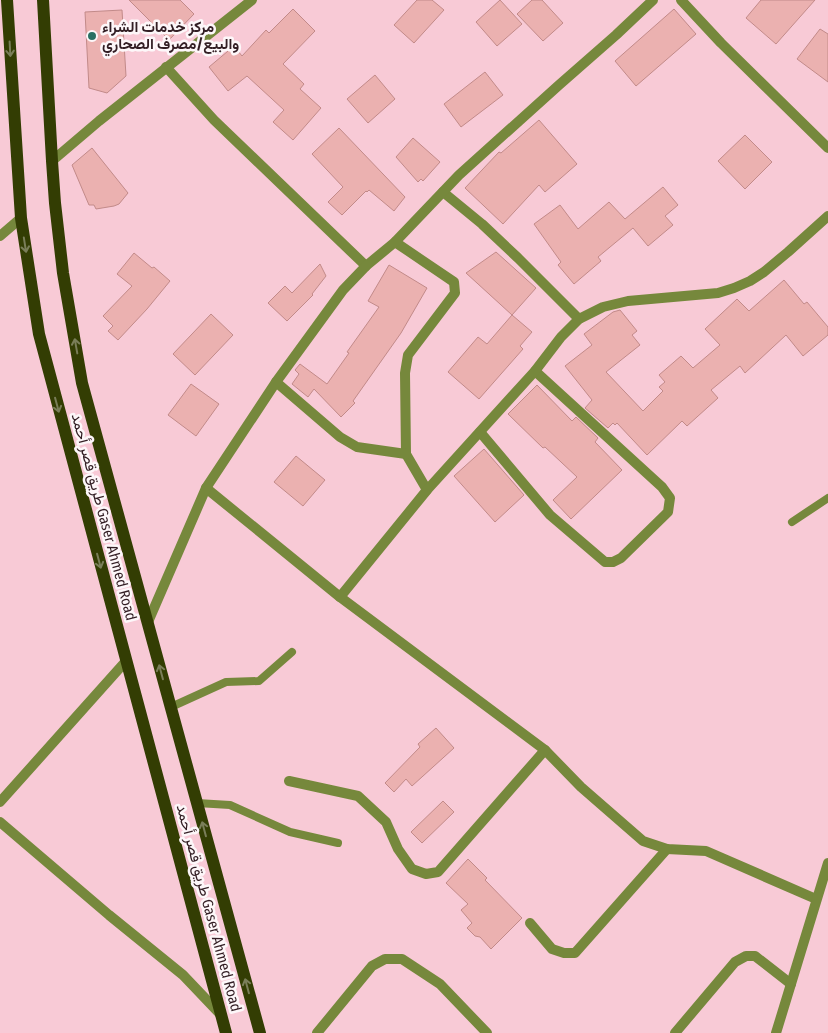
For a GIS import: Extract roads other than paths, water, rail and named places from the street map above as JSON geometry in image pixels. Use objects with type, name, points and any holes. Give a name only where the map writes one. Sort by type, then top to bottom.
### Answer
[{"type":"main road","name":"طريق قصر أحمد Gaser Ahmed Road","points":[[7,0],[21,218],[39,334],[226,1033]]},
{"type":"main road","name":"طريق قصر أحمد Gaser Ahmed Road","points":[[43,0],[52,161],[63,273],[82,383],[260,1033]]},
{"type":"street","points":[[52,161],[166,67],[252,0]]},
{"type":"street","points":[[148,622],[206,488],[276,382],[343,290],[366,266],[395,242],[459,175],[616,36],[653,0]]},
{"type":"street","points":[[681,0],[721,43],[828,148]]},
{"type":"street","points":[[166,67],[214,120],[366,266]]},
{"type":"street","points":[[443,192],[482,224],[579,319]]},
{"type":"street","points":[[340,597],[427,490],[535,371],[561,337],[579,319],[604,307],[628,301],[718,292],[734,288],[764,272],[828,216]]},
{"type":"street","points":[[0,236],[21,218]]},
{"type":"street","points":[[395,242],[454,282],[455,287],[455,293],[408,355],[405,373],[406,454],[427,490]]},
{"type":"street","points":[[480,432],[550,515],[605,562],[613,562],[621,558],[668,512],[670,498],[662,487],[535,371]]},
{"type":"street","points":[[276,382],[340,437],[349,442],[357,446],[406,454]]},
{"type":"street","points":[[206,488],[340,597],[545,750],[581,788],[643,841],[667,850],[706,851],[816,899]]},
{"type":"street","points":[[0,802],[126,661]]},
{"type":"street","points":[[289,781],[358,796],[386,822],[398,849],[412,869],[426,874],[438,872],[545,750]]},
{"type":"street","points":[[2,828],[183,975],[222,1016]]},
{"type":"street","points":[[530,923],[552,949],[564,953],[575,953],[667,850]]},
{"type":"street","points":[[776,1033],[816,899],[825,884],[828,863]]},
{"type":"street","points":[[675,1033],[735,962],[746,956],[756,956],[791,984]]},
{"type":"street","points":[[317,1033],[372,966],[385,959],[402,959],[440,984],[487,1033]]},
{"type":"lane","points":[[792,522],[828,498]]},
{"type":"lane","points":[[170,707],[226,682],[259,681],[292,652]]},
{"type":"lane","points":[[197,803],[230,805],[290,832],[338,843]]},
{"type":"place","name":"مركز خدمات الشراء والبيع/مصرف الصحاري","points":[[92,36]]}]
